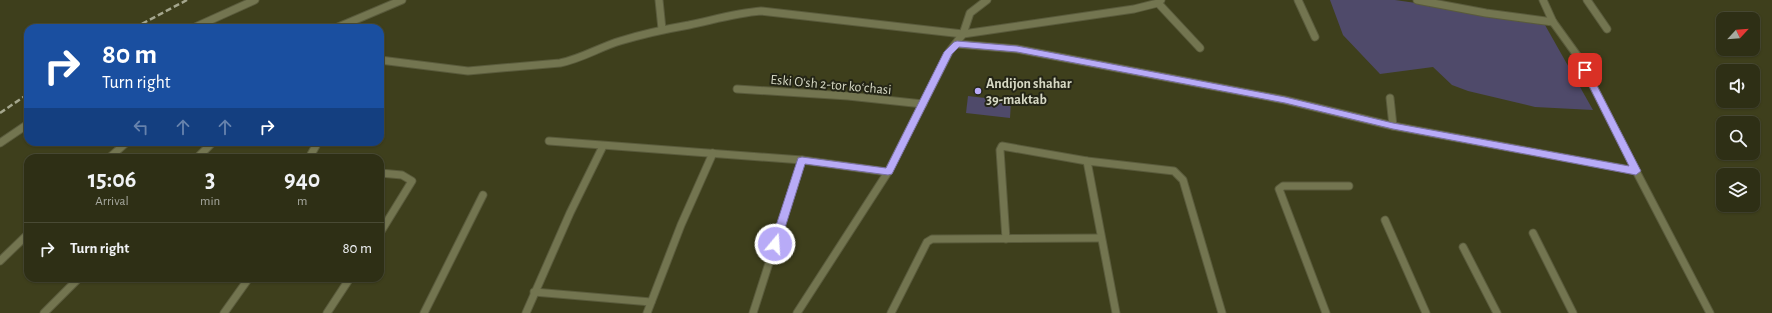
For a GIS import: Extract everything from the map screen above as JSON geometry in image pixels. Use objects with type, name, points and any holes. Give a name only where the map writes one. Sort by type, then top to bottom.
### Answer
[{"type":"street","points":[[202,24],[255,0]]},
{"type":"street","points":[[345,24],[402,0]]},
{"type":"street","points":[[659,0],[662,29]]},
{"type":"street","points":[[798,313],[888,172],[949,52],[957,44],[963,34],[970,13],[987,0]]},
{"type":"street","points":[[1298,0],[1314,37]]},
{"type":"street","points":[[1417,0],[1486,13],[1553,22]]},
{"type":"street","points":[[1543,0],[1553,22],[1579,58],[1710,313]]},
{"type":"street","points":[[1587,0],[1607,29]]},
{"type":"street","points":[[384,60],[468,71],[560,63],[574,60],[584,54],[619,41],[662,29],[741,13],[761,11],[963,34],[1126,10],[1160,1],[1200,48]]},
{"type":"street","points":[[957,44],[1017,49],[1285,100],[1393,126],[1636,171]]},
{"type":"street","name":"Eski Oʻsh 2-tor koʻchasi","points":[[737,89],[848,96],[922,104]]},
{"type":"street","points":[[1390,98],[1393,126]]},
{"type":"street","points":[[0,143],[24,127]]},
{"type":"street","points":[[549,141],[802,160],[888,172]]},
{"type":"street","points":[[1006,239],[1000,147],[1004,145],[1087,161],[1174,171],[1184,180],[1222,313]]},
{"type":"street","points":[[114,154],[122,146]]},
{"type":"street","points":[[201,154],[209,146]]},
{"type":"street","points":[[526,313],[570,213],[603,146]]},
{"type":"street","points":[[647,313],[681,225],[712,153]]},
{"type":"street","points":[[754,313],[802,160]]},
{"type":"street","points":[[1087,161],[1116,313]]},
{"type":"street","points":[[384,174],[404,176],[410,178],[412,181],[384,227]]},
{"type":"street","points":[[1326,313],[1279,189],[1283,186],[1349,186]]},
{"type":"street","points":[[424,313],[483,195]]},
{"type":"street","points":[[1385,220],[1426,313]]},
{"type":"street","points":[[1533,233],[1573,313]]},
{"type":"street","points":[[0,261],[24,238]]},
{"type":"street","points":[[891,313],[927,242],[932,239],[1101,238]]},
{"type":"street","points":[[1463,246],[1497,313]]},
{"type":"street","points":[[44,313],[75,282]]},
{"type":"street","points":[[224,313],[246,282]]},
{"type":"street","points":[[327,313],[347,282]]},
{"type":"street","points":[[534,292],[651,302]]},
{"type":"shaded area","points":[[1330,0],[1395,0],[1545,25],[1593,110],[1535,107],[1468,91],[1452,85],[1433,67],[1380,74],[1343,35]]},
{"type":"shaded area","points":[[968,96],[1011,101],[1010,118],[966,113]]},
{"type":"railway","points":[[142,24],[187,0]]},
{"type":"railway","points":[[0,113],[24,97]]},
{"type":"place","name":"Andijon shahar 39-maktab","points":[[978,91]]},
{"type":"route","points":[[775,244],[802,160],[888,172],[949,52],[957,44],[1017,49],[1285,100],[1393,126],[1636,171],[1585,70]]}]
